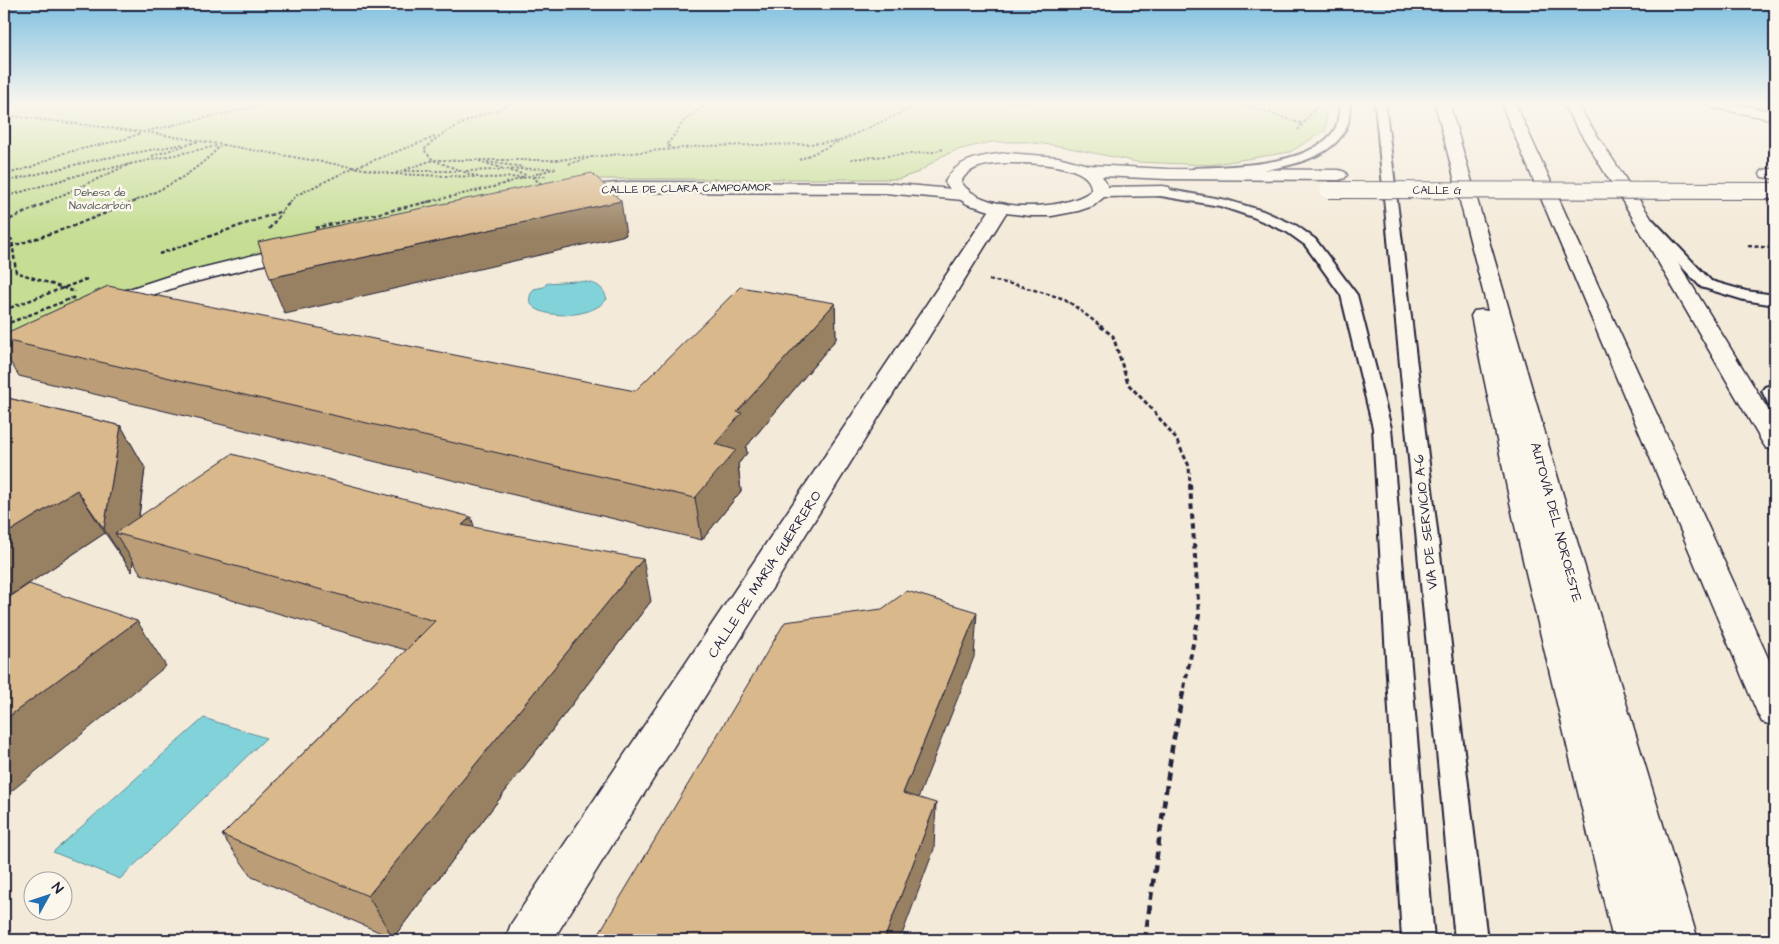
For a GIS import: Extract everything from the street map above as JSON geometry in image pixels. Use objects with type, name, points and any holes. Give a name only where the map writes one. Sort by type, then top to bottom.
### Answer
[{"type":"main road","points":[[1446,147],[1442,151],[1444,160],[1530,526],[1636,940]]},
{"type":"main road","name":"AUTOVÍA DEL NOROESTE","points":[[1454,147],[1549,495],[1676,940]]},
{"type":"main road","points":[[1527,147],[1775,712]]},
{"type":"main road","points":[[1597,147],[1640,215],[1775,442]]},
{"type":"main road","name":"CALLE G","points":[[955,175],[963,168],[974,163],[1007,158],[1049,160],[1085,170],[1167,174],[1558,174]]},
{"type":"main road","points":[[1085,170],[1098,181],[1099,192]]},
{"type":"main road","points":[[1598,174],[1628,174]]},
{"type":"main road","points":[[1748,174],[1772,174]]},
{"type":"main road","points":[[955,175],[953,182],[963,195]]},
{"type":"main road","name":"CALLE DE CLARA CAMPOAMOR","points":[[885,188],[955,175]]},
{"type":"main road","name":"CALLE DE CLARA CAMPOAMOR","points":[[552,182],[630,187],[885,188],[963,195],[984,204],[1000,208],[1034,211],[1060,209],[1088,201],[1099,192]]},
{"type":"main road","name":"CALLE G","points":[[1099,192],[1775,190]]},
{"type":"main road","name":"CALLE DE MARÍA GUERRERO","points":[[527,940],[1000,208]]},
{"type":"main road","points":[[86,302],[139,291],[200,272],[319,245]]},
{"type":"lane","points":[[1167,174],[1260,166],[1304,157],[1322,147]]},
{"type":"lane","name":"VÍA DE SERVICIO A-6","points":[[1385,147],[1471,940]]},
{"type":"lane","points":[[1153,191],[1222,203],[1258,214],[1292,229],[1310,242],[1349,295],[1382,428],[1418,940]]},
{"type":"lane","points":[[1640,215],[1706,284],[1744,295],[1775,300]]},
{"type":"lane","points":[[1775,390],[1771,391],[1775,401]]},
{"type":"path","points":[[4,175],[31,167],[64,153],[90,147]]},
{"type":"path","points":[[4,182],[95,160],[166,147]]},
{"type":"path","points":[[4,222],[137,161],[180,147]]},
{"type":"path","points":[[4,197],[82,174],[210,147]]},
{"type":"path","points":[[4,249],[92,218],[187,175],[209,159],[219,147]]},
{"type":"path","points":[[233,147],[393,174],[480,178],[531,177],[552,182]]},
{"type":"path","points":[[153,256],[282,211],[297,195],[353,168],[409,147]]},
{"type":"path","points":[[425,147],[424,150],[433,160],[480,178]]},
{"type":"path","points":[[393,174],[433,160],[559,160],[715,147]]},
{"type":"path","points":[[797,161],[828,147]]},
{"type":"path","points":[[474,160],[531,169],[552,182]]},
{"type":"path","points":[[474,160],[552,182]]},
{"type":"path","points":[[401,172],[563,168]]},
{"type":"path","points":[[4,234],[12,240],[16,272],[63,287]]},
{"type":"path","points":[[1748,246],[1775,248]]},
{"type":"path","points":[[958,275],[1017,285],[1065,299],[1113,336],[1128,384],[1151,408],[1176,439],[1189,466],[1199,615],[1172,748],[1146,940]]},
{"type":"path","points":[[4,310],[90,278]]},
{"type":"path","points":[[4,325],[86,302]]},
{"type":"green space","name":"Dehesa de Navalcarbón","points":[[4,147],[970,147],[942,156],[919,172],[898,179],[565,179],[97,297],[4,344]]},
{"type":"green space","points":[[1065,147],[1298,147],[1290,152],[1209,165],[1137,162]]},
{"type":"water","points":[[576,281],[595,284],[602,290],[607,299],[597,307],[569,315],[541,311],[533,306],[530,299],[534,289],[544,287],[547,283]]},
{"type":"water","points":[[204,718],[266,738],[120,879],[53,852]]},
{"type":"building","points":[[592,173],[621,201],[270,278],[258,242]]},
{"type":"building","points":[[108,286],[635,391],[740,287],[835,303],[737,412],[742,413],[715,444],[736,450],[695,498],[4,340],[4,334]]},
{"type":"building","points":[[4,397],[121,426],[104,529],[77,490],[4,535]]},
{"type":"building","points":[[232,454],[471,517],[462,525],[643,559],[368,896],[222,835],[435,621],[115,533]]},
{"type":"building","points":[[29,584],[137,621],[4,720],[4,601]]},
{"type":"building","points":[[907,591],[977,612],[903,793],[936,803],[884,940],[595,940],[785,622],[882,609]]}]
